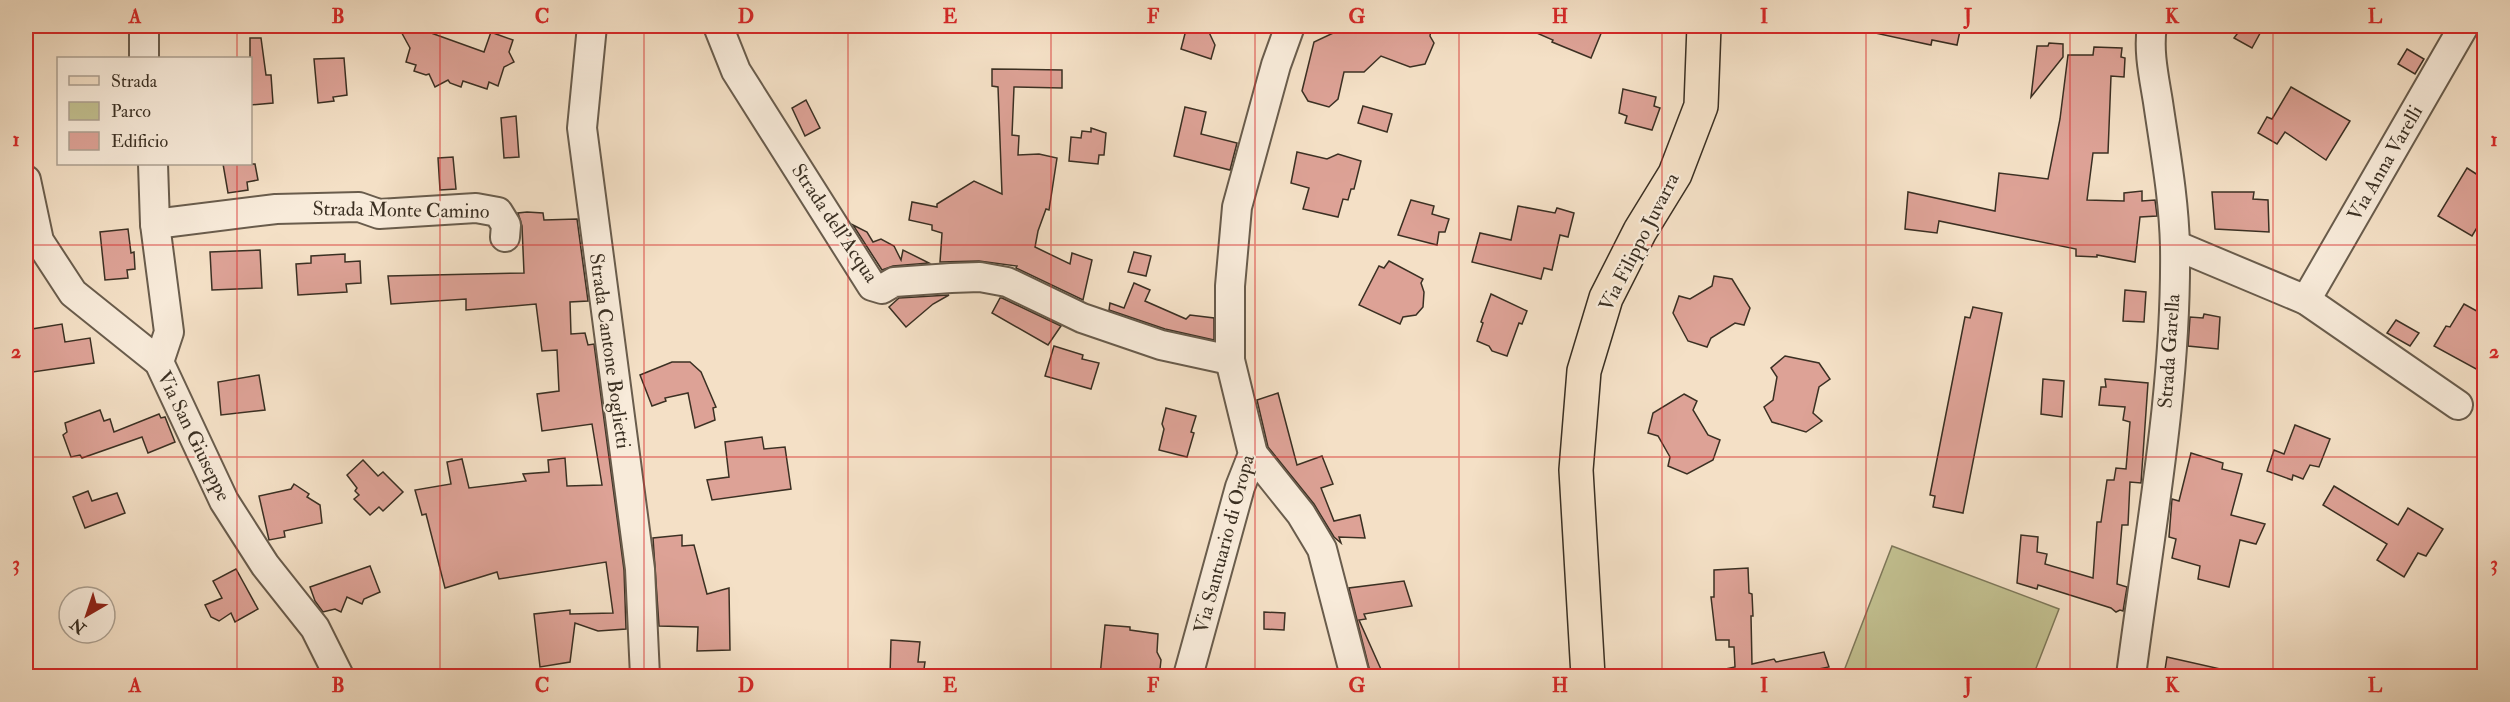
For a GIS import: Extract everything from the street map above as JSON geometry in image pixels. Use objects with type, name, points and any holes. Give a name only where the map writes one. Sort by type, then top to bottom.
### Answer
[{"type":"main road","name":"Via Filippo Juvarra","points":[[1588,676],[1576,470],[1584,371],[1606,298],[1640,231],[1675,174],[1701,105],[1704,26]]},
{"type":"street","points":[[144,26],[144,57]]},
{"type":"street","name":"Strada Cantone Boglietti","points":[[592,26],[582,128],[640,569],[645,676]]},
{"type":"street","name":"Strada dell'Acqua","points":[[718,26],[736,71],[872,286],[882,289],[894,282],[980,277],[1007,282],[1082,318],[1161,345],[1230,360]]},
{"type":"street","name":"Via Santuario di Oropa","points":[[1188,676],[1240,487],[1253,454],[1230,360],[1230,286],[1237,207],[1276,65],[1290,26]]},
{"type":"street","name":"Strada Garella","points":[[2131,676],[2164,423],[2172,324],[2175,245],[2150,48],[2152,26]]},
{"type":"street","name":"Via Anna Varelli","points":[[2306,300],[2464,26]]},
{"type":"street","points":[[153,165],[155,224],[169,332],[159,362]]},
{"type":"street","name":"Via San Giuseppe","points":[[26,180],[39,241],[73,293],[159,362],[224,501],[266,566],[315,628],[339,676]]},
{"type":"street","name":"Strada Monte Camino","points":[[155,224],[276,209],[359,207],[379,214],[476,208],[498,212],[506,225],[505,237]]},
{"type":"street","points":[[2175,245],[2306,300],[2458,405]]},
{"type":"street","points":[[1253,454],[1301,514],[1322,549],[1355,676]]},
{"type":"green space","points":[[1892,546],[2059,609],[2033,676],[1842,676]]},
{"type":"building","points":[[398,26],[421,26],[420,29],[484,52],[491,32],[513,40],[509,52],[514,62],[504,67],[498,86],[489,82],[487,89],[463,81],[461,87],[448,80],[435,87],[429,74],[414,71],[416,65],[406,62],[410,48]]},
{"type":"building","points":[[1187,26],[1206,26],[1215,45],[1211,59],[1181,49]]},
{"type":"building","points":[[1348,26],[1422,26],[1431,29],[1430,36],[1434,43],[1425,64],[1410,67],[1381,56],[1364,72],[1344,72],[1338,99],[1329,107],[1308,101],[1302,91],[1314,42]]},
{"type":"building","points":[[1521,26],[1600,26],[1598,30],[1602,31],[1591,58]]},
{"type":"building","points":[[1876,26],[1961,26],[1957,45],[1932,40],[1931,45],[1875,33]]},
{"type":"building","points":[[2243,26],[2264,26],[2252,48],[2234,38]]},
{"type":"building","points":[[250,38],[261,38],[266,75],[271,75],[273,103],[252,105],[252,57],[250,57]]},
{"type":"building","points":[[2049,43],[2063,44],[2063,57],[2031,97],[2037,46],[2048,46]]},
{"type":"building","points":[[2094,47],[2122,48],[2121,57],[2125,58],[2124,77],[2111,76],[2108,153],[2093,153],[2087,200],[2124,201],[2124,193],[2142,191],[2142,201],[2155,200],[2157,216],[2140,217],[2135,262],[2097,255],[2097,257],[2076,256],[2076,249],[1939,221],[1937,233],[1905,229],[1908,192],[1995,211],[1999,173],[2048,179],[2060,119],[2068,55],[2093,55]]},
{"type":"building","points":[[2407,49],[2424,59],[2415,74],[2398,64]]},
{"type":"building","points":[[344,58],[347,95],[333,97],[334,101],[318,103],[314,59]]},
{"type":"building","points":[[992,69],[1062,70],[1062,88],[1014,87],[1012,135],[1019,136],[1018,155],[1039,154],[1057,158],[1049,210],[1046,209],[1035,247],[1070,264],[1072,253],[1092,260],[1083,300],[1016,268],[1017,266],[979,261],[940,262],[942,233],[932,230],[932,225],[909,220],[912,202],[937,207],[937,204],[974,181],[1002,194],[998,87],[992,86]]},
{"type":"building","points":[[2291,87],[2350,121],[2326,160],[2285,132],[2277,144],[2258,133],[2267,117],[2272,119]]},
{"type":"building","points":[[1623,89],[1656,97],[1654,106],[1660,108],[1652,130],[1625,123],[1627,116],[1619,113]]},
{"type":"building","points":[[806,100],[820,128],[805,136],[792,108]]},
{"type":"building","points":[[1363,106],[1392,114],[1387,132],[1358,123]]},
{"type":"building","points":[[1185,107],[1206,112],[1201,134],[1237,143],[1230,170],[1174,156]]},
{"type":"building","points":[[516,116],[519,157],[504,158],[501,118]]},
{"type":"building","points":[[1091,128],[1106,133],[1104,155],[1099,155],[1098,164],[1069,161],[1071,137],[1081,138],[1082,131],[1091,132]]},
{"type":"building","points":[[1297,152],[1327,159],[1338,154],[1361,161],[1354,189],[1351,189],[1348,200],[1343,199],[1338,217],[1303,209],[1309,188],[1291,183]]},
{"type":"building","points":[[453,157],[456,189],[440,190],[438,158]]},
{"type":"building","points":[[255,164],[258,180],[247,182],[248,190],[228,193],[223,165]]},
{"type":"building","points":[[2467,168],[2484,179],[2484,195],[2480,204],[2484,207],[2484,216],[2472,236],[2438,216]]},
{"type":"building","points":[[2212,192],[2254,192],[2253,199],[2268,200],[2269,232],[2215,229]]},
{"type":"building","points":[[1411,200],[1434,206],[1432,214],[1449,219],[1445,232],[1439,232],[1437,245],[1398,235]]},
{"type":"building","points":[[1518,206],[1555,213],[1557,208],[1574,213],[1568,237],[1560,235],[1552,270],[1544,268],[1541,279],[1472,262],[1480,233],[1511,240]]},
{"type":"building","points":[[518,213],[543,213],[544,220],[577,219],[588,301],[570,302],[571,334],[585,333],[588,345],[594,344],[624,570],[626,629],[598,631],[575,623],[570,662],[540,667],[534,614],[570,610],[570,614],[613,613],[606,562],[499,579],[497,572],[445,588],[426,514],[422,515],[415,490],[451,484],[447,462],[462,459],[469,488],[526,481],[523,474],[549,472],[548,460],[565,458],[567,486],[602,485],[592,424],[542,431],[537,394],[559,391],[557,350],[542,351],[536,304],[466,310],[466,299],[391,304],[388,276],[524,273],[522,226]]},
{"type":"building","points":[[853,225],[867,232],[873,242],[881,239],[894,246],[901,260],[903,250],[929,263],[893,266],[882,270]]},
{"type":"building","points":[[128,229],[131,253],[134,252],[135,269],[127,270],[128,278],[105,280],[100,232]]},
{"type":"building","points":[[260,250],[262,288],[212,290],[210,252]]},
{"type":"building","points":[[1134,252],[1151,256],[1146,276],[1128,272]]},
{"type":"building","points":[[345,254],[345,262],[360,261],[361,283],[346,284],[347,292],[298,295],[296,264],[311,263],[311,256]]},
{"type":"building","points":[[1389,261],[1423,279],[1421,283],[1424,292],[1423,307],[1416,315],[1403,317],[1400,324],[1359,305],[1379,266],[1384,268]]},
{"type":"building","points":[[1714,276],[1732,279],[1750,308],[1744,325],[1735,323],[1711,338],[1707,347],[1688,341],[1673,313],[1679,296],[1690,299],[1712,286]]},
{"type":"building","points":[[1134,283],[1150,290],[1145,301],[1186,319],[1190,315],[1214,318],[1214,340],[1165,329],[1109,310],[1110,303],[1124,308]]},
{"type":"building","points":[[2125,290],[2146,292],[2144,322],[2123,321]]},
{"type":"building","points":[[1491,294],[1527,311],[1522,324],[1519,323],[1507,356],[1492,351],[1489,346],[1477,341]]},
{"type":"building","points":[[949,295],[933,304],[906,327],[889,307],[899,298]]},
{"type":"building","points":[[1000,298],[1061,326],[1048,345],[992,313]]},
{"type":"building","points":[[2464,304],[2484,315],[2484,328],[2477,341],[2484,346],[2484,358],[2478,370],[2434,346],[2446,326],[2450,327]]},
{"type":"building","points":[[1973,307],[2002,313],[1963,513],[1933,507],[1935,496],[1930,495],[1965,317],[1970,318]]},
{"type":"building","points":[[2204,314],[2220,317],[2218,349],[2188,346],[2190,317],[2203,318]]},
{"type":"building","points":[[2396,320],[2419,333],[2410,346],[2387,333]]},
{"type":"building","points":[[62,324],[65,342],[90,338],[94,363],[26,373],[26,330]]},
{"type":"building","points":[[1054,346],[1083,355],[1082,359],[1099,363],[1091,389],[1045,376]]},
{"type":"building","points":[[1785,356],[1819,363],[1830,379],[1819,387],[1813,413],[1822,421],[1806,432],[1772,422],[1764,407],[1773,400],[1777,377],[1771,368]]},
{"type":"building","points":[[672,362],[690,362],[701,372],[716,407],[713,408],[715,420],[695,428],[688,393],[665,398],[666,401],[652,406],[640,375]]},
{"type":"building","points":[[259,375],[265,410],[221,415],[218,382]]},
{"type":"building","points":[[2043,379],[2064,381],[2062,417],[2041,414]]},
{"type":"building","points":[[2105,379],[2148,383],[2141,483],[2130,482],[2128,525],[2122,525],[2117,584],[2127,587],[2123,611],[2116,612],[2111,608],[2038,585],[2037,589],[2017,583],[2021,535],[2038,537],[2037,552],[2047,554],[2045,564],[2093,578],[2097,522],[2101,522],[2107,480],[2114,480],[2116,468],[2126,469],[2130,422],[2123,420],[2125,407],[2099,405],[2101,387],[2106,387]]},
{"type":"building","points":[[1278,393],[1297,465],[1322,456],[1333,484],[1321,488],[1334,521],[1360,515],[1365,538],[1339,537],[1341,543],[1334,537],[1314,504],[1268,447],[1257,400]]},
{"type":"building","points":[[1684,394],[1697,401],[1693,410],[1708,435],[1720,440],[1713,460],[1687,474],[1668,466],[1670,457],[1658,436],[1648,433],[1653,413]]},
{"type":"building","points":[[1166,408],[1196,416],[1187,457],[1159,450]]},
{"type":"building","points":[[100,410],[104,421],[110,419],[114,432],[159,414],[161,418],[165,417],[175,442],[148,453],[142,437],[82,458],[80,455],[71,457],[63,435],[67,432],[65,423]]},
{"type":"building","points":[[2295,425],[2330,439],[2319,467],[2310,465],[2303,479],[2293,475],[2292,480],[2267,471],[2274,450],[2284,454]]},
{"type":"building","points":[[762,437],[764,449],[785,447],[791,489],[712,500],[707,480],[729,477],[725,442]]},
{"type":"building","points":[[2191,453],[2223,463],[2222,469],[2242,474],[2231,515],[2265,524],[2256,544],[2240,540],[2229,587],[2198,579],[2200,566],[2172,558],[2176,539],[2169,537],[2172,499],[2179,501]]},
{"type":"building","points":[[363,460],[378,476],[383,472],[403,492],[383,511],[379,507],[370,515],[354,499],[359,495],[355,491],[357,488],[347,475]]},
{"type":"building","points":[[294,484],[309,494],[307,497],[320,505],[322,523],[284,531],[285,537],[269,540],[259,496],[291,489]]},
{"type":"building","points":[[2334,486],[2398,525],[2408,508],[2443,529],[2426,556],[2418,553],[2404,577],[2377,560],[2387,544],[2323,505]]},
{"type":"building","points":[[88,491],[92,501],[117,493],[125,513],[85,528],[73,497]]},
{"type":"building","points":[[682,535],[682,546],[694,545],[707,594],[729,588],[730,650],[697,651],[698,627],[659,626],[653,538]]},
{"type":"building","points":[[370,566],[380,592],[364,599],[362,604],[347,597],[341,612],[335,609],[323,612],[315,601],[310,587]]},
{"type":"building","points":[[1748,568],[1753,616],[1751,616],[1752,664],[1774,659],[1776,662],[1824,652],[1829,667],[1787,675],[1789,676],[1726,676],[1725,669],[1735,667],[1734,647],[1729,647],[1729,640],[1716,640],[1711,597],[1714,597],[1714,570]]},
{"type":"building","points":[[236,569],[258,609],[235,622],[231,613],[219,621],[211,617],[205,605],[222,598],[213,581]]},
{"type":"building","points":[[1404,581],[1412,606],[1364,614],[1366,619],[1359,620],[1384,676],[1371,676],[1349,588]]},
{"type":"building","points":[[1264,612],[1285,613],[1284,630],[1264,629]]},
{"type":"building","points":[[1105,625],[1130,627],[1130,630],[1158,634],[1157,652],[1161,660],[1160,669],[1153,676],[1100,676]]},
{"type":"building","points":[[891,640],[920,642],[918,662],[925,662],[923,676],[890,676]]},
{"type":"building","points":[[2167,657],[2225,670],[2224,676],[2164,676]]}]
